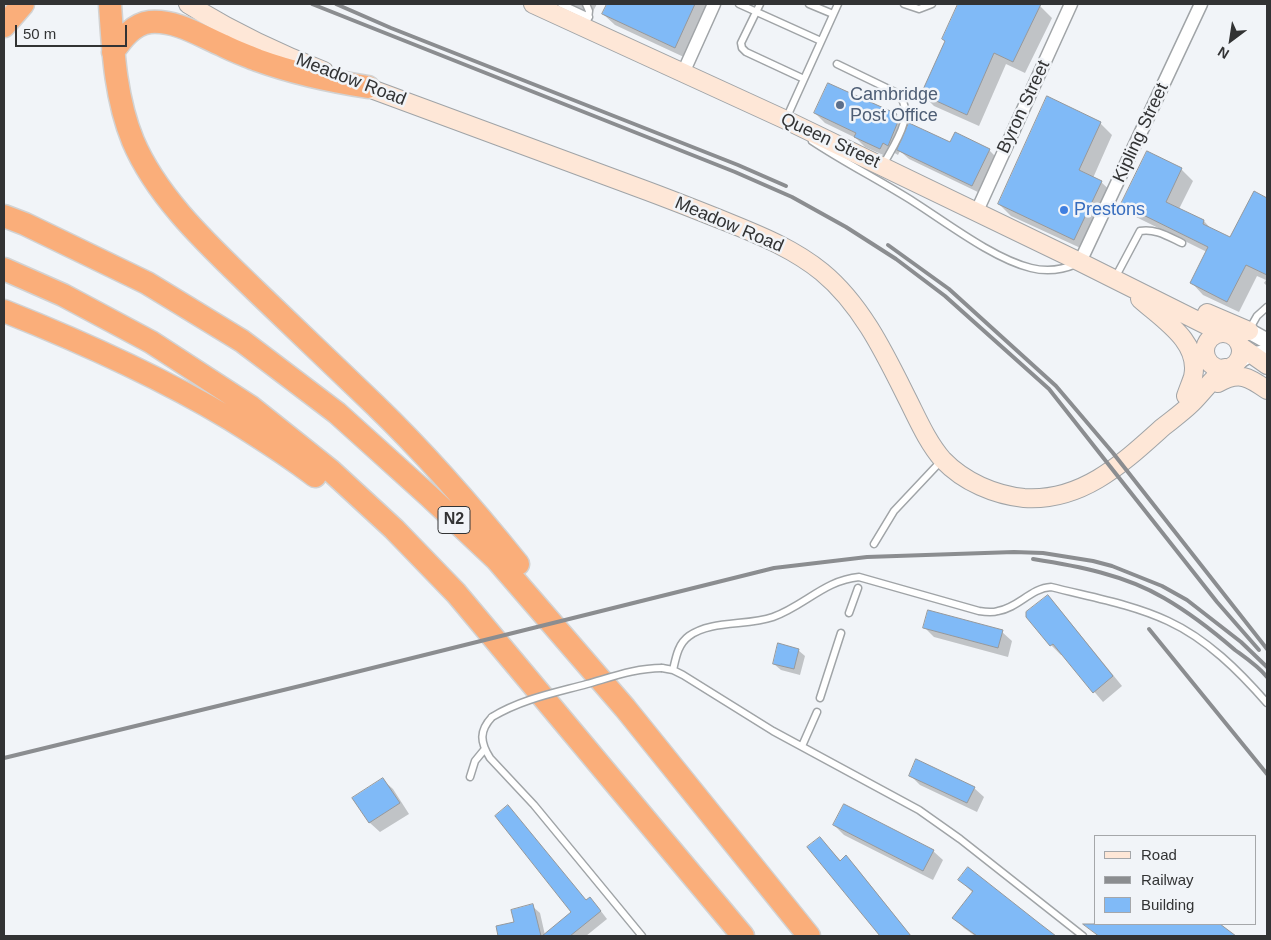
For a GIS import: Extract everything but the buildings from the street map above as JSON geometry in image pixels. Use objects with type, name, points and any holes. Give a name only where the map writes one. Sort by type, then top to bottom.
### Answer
[{"type":"highway","points":[[4,26],[23,4]]},
{"type":"highway","points":[[110,4],[113,52],[120,104],[133,142],[152,176],[185,220],[435,466],[477,513],[521,568],[625,708]]},
{"type":"highway","points":[[113,52],[133,28],[148,22],[164,22],[184,28],[256,59],[296,73],[329,81],[368,87]]},
{"type":"highway","name":"N2","points":[[4,216],[25,224],[147,283],[242,341],[337,414],[429,496],[497,560],[625,708],[809,936]]},
{"type":"highway","points":[[4,269],[63,296],[151,342],[251,407],[330,470],[456,592],[743,936]]},
{"type":"highway","points":[[4,311],[67,336],[171,386],[251,432],[312,474],[374,525],[454,602],[573,734]]},
{"type":"main road","name":"Meadow Road","points":[[188,4],[270,48],[318,69],[698,210],[793,251],[822,272],[846,296],[870,328],[918,420],[943,459],[975,484],[996,492],[1024,498],[1055,496],[1080,489],[1103,476],[1135,452],[1166,425],[1193,395],[1231,366]]},
{"type":"main road","name":"Queen Street","points":[[533,4],[587,22],[683,73],[883,166],[1247,345]]},
{"type":"main road","name":"Queen Street","points":[[1119,281],[1154,301],[1189,327],[1199,338],[1206,356]]},
{"type":"main road","points":[[1119,281],[1141,283],[1156,288],[1247,345]]},
{"type":"main road","points":[[1119,281],[1180,334],[1188,345],[1193,362],[1193,395],[1239,375],[1250,378],[1267,390]]},
{"type":"main road","points":[[1247,345],[1216,334],[1208,341],[1206,356],[1213,366],[1219,368],[1231,366],[1244,368],[1267,382]]},
{"type":"main road","points":[[1231,366],[1240,358],[1247,345]]},
{"type":"main road","name":"Meadow Road","points":[[1193,395],[1206,356]]},
{"type":"street","points":[[683,73],[714,4]]},
{"type":"street","name":"Byron Street","points":[[976,211],[1072,4]]},
{"type":"street","name":"Kipling Street","points":[[1080,262],[1201,4]]},
{"type":"street","name":"Queen Street","points":[[1247,345],[1267,341]]},
{"type":"lane","points":[[561,4],[587,22]]},
{"type":"lane","points":[[586,4],[587,22]]},
{"type":"lane","points":[[739,4],[821,41]]},
{"type":"lane","points":[[760,4],[741,43],[742,48],[746,52],[804,79]]},
{"type":"lane","points":[[809,4],[833,14]]},
{"type":"lane","points":[[838,4],[786,120],[814,142],[978,243],[1014,263],[1032,269],[1050,271],[1064,269],[1080,262]]},
{"type":"lane","points":[[904,4],[919,9],[932,4]]},
{"type":"lane","points":[[836,64],[900,96],[904,108],[904,122],[883,166]]},
{"type":"lane","points":[[1119,281],[1140,231],[1154,231],[1182,243]]},
{"type":"lane","points":[[1247,345],[1257,316],[1267,307]]},
{"type":"lane","points":[[874,544],[902,501],[943,459]]},
{"type":"lane","points":[[673,670],[681,644],[687,637],[696,632],[707,627],[739,624],[774,616],[831,584],[847,578],[859,577],[988,612],[1008,608],[1042,587],[1051,587],[1143,611],[1169,622],[1215,651],[1238,671],[1267,703]]},
{"type":"lane","points":[[849,613],[858,588]]},
{"type":"lane","points":[[820,698],[842,633]]},
{"type":"lane","points":[[642,936],[534,805],[495,764],[484,750],[482,734],[485,725],[492,717],[526,700],[638,670],[662,668],[673,670],[773,731],[927,815],[960,838],[1083,936]]},
{"type":"lane","points":[[802,746],[817,712]]},
{"type":"lane","points":[[470,777],[475,761],[484,750]]},
{"type":"railway","points":[[312,4],[735,172],[792,197],[846,227],[896,259],[945,296],[1049,389],[1217,602],[1259,650]]},
{"type":"railway","points":[[336,4],[391,28],[738,165],[786,186]]},
{"type":"railway","points":[[888,245],[949,289],[1056,386],[1113,453],[1267,649]]},
{"type":"railway","points":[[4,758],[774,568],[867,557],[1014,552],[1043,553],[1112,566],[1162,586],[1187,600],[1241,642],[1267,667]]},
{"type":"railway","points":[[1033,559],[1117,577],[1149,590],[1201,622],[1267,677]]},
{"type":"railway","points":[[1149,629],[1267,774]]},
{"type":"place","name":"Cambridge Post Office","points":[[840,105]]},
{"type":"place","name":"Prestons","points":[[1064,210]]}]
